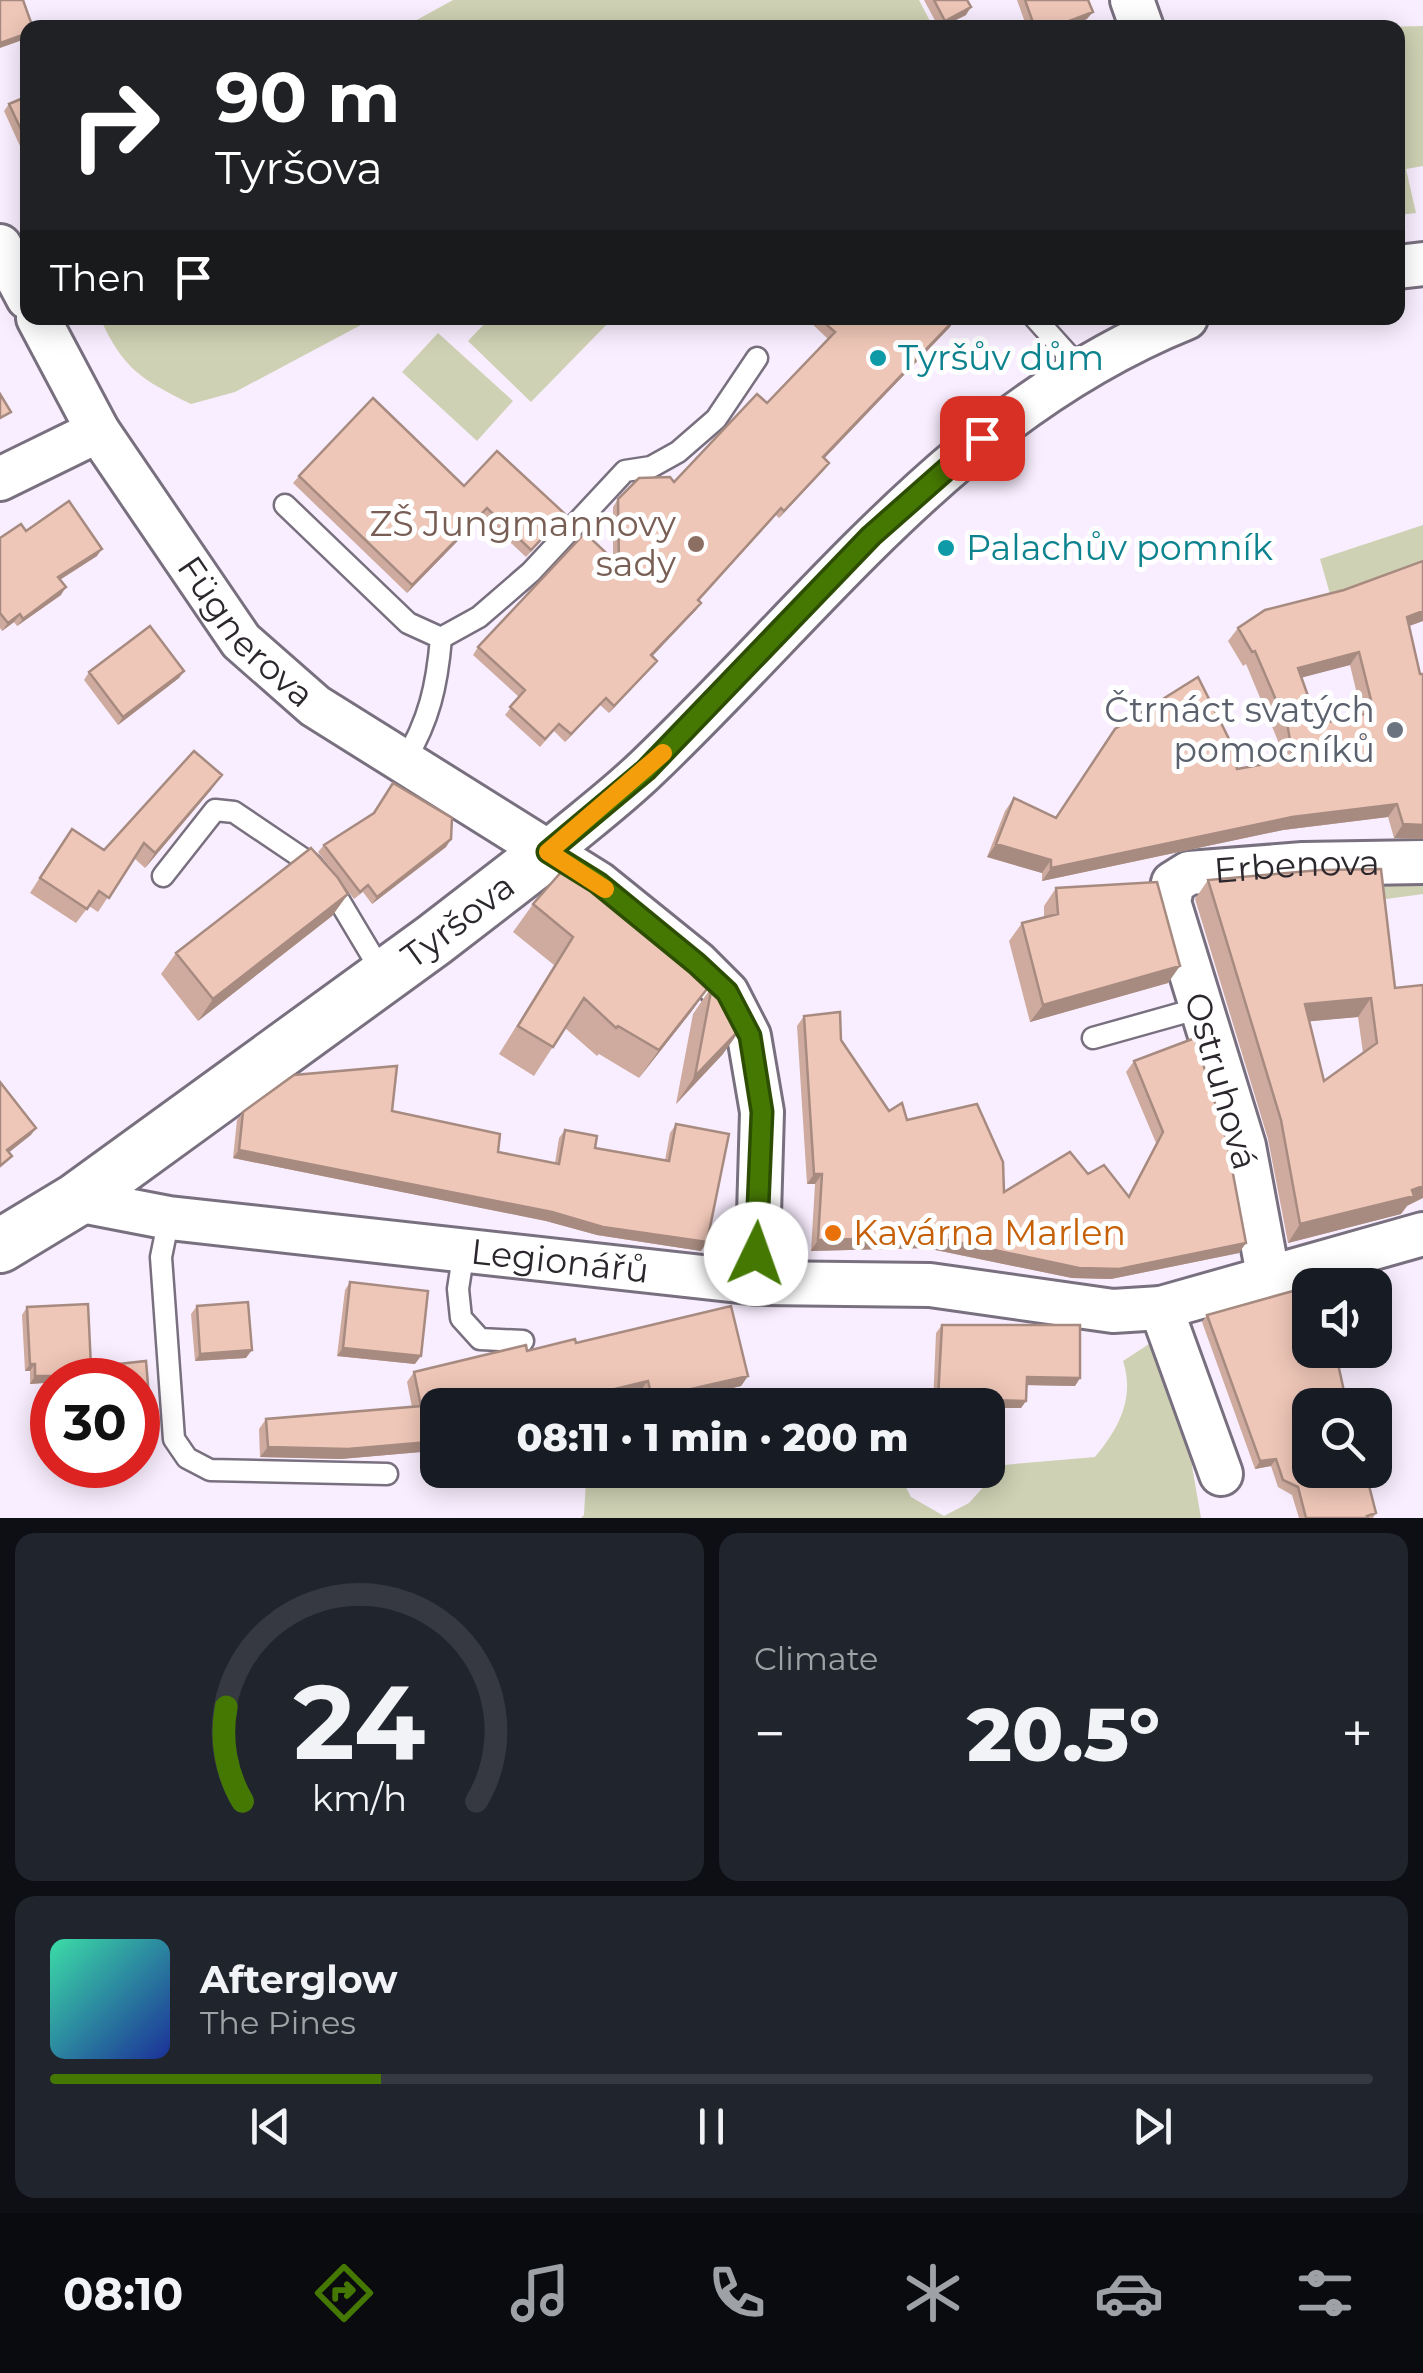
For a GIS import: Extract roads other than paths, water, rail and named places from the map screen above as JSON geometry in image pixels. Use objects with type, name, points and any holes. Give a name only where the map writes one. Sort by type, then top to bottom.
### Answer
[{"type":"street","points":[[0,246],[20,283]]},
{"type":"street","name":"Fügnerova","points":[[42,325],[98,431],[241,641],[315,706],[598,883],[727,992],[750,1036],[762,1112],[757,1282]]},
{"type":"street","name":"Tyršova","points":[[76,1200],[384,976],[548,852],[646,770],[871,536],[982,438],[1080,368],[1171,325]]},
{"type":"street","points":[[0,479],[98,431]]},
{"type":"street","name":"Erbenova","points":[[1173,883],[1189,873],[1303,864],[1423,862]]},
{"type":"street","name":"Ostruhová","points":[[1173,883],[1169,902],[1244,1146],[1269,1280]]},
{"type":"street","points":[[0,1246],[76,1200]]},
{"type":"street","name":"Legionářů","points":[[76,1200],[169,1218],[757,1282],[930,1285],[1113,1311],[1161,1308],[1423,1234]]},
{"type":"street","points":[[1161,1308],[1221,1474]]},
{"type":"lane","points":[[1041,325],[1080,368]]},
{"type":"lane","points":[[441,638],[478,617],[532,572],[625,471],[651,467],[678,452],[716,419],[757,358]]},
{"type":"lane","points":[[284,505],[408,623],[441,638]]},
{"type":"lane","points":[[404,762],[436,690],[441,638]]},
{"type":"lane","points":[[163,876],[216,810],[234,812],[311,864],[334,892],[384,976]]},
{"type":"lane","points":[[1094,1038],[1200,1008]]},
{"type":"lane","points":[[169,1218],[161,1257],[170,1400],[174,1440],[187,1458],[210,1470],[388,1474]]},
{"type":"lane","points":[[464,1250],[458,1289],[461,1318],[480,1338],[523,1341]]},
{"type":"place","name":"Tyršův dům","points":[[878,358]]},
{"type":"place","name":"ZŠ Jungmannovy sady","points":[[696,544]]},
{"type":"place","name":"Palachův pomník","points":[[946,548]]},
{"type":"place","name":"Čtrnáct svatých pomocníků","points":[[1395,730]]},
{"type":"place","name":"Kavárna Marlen","points":[[833,1233]]}]
